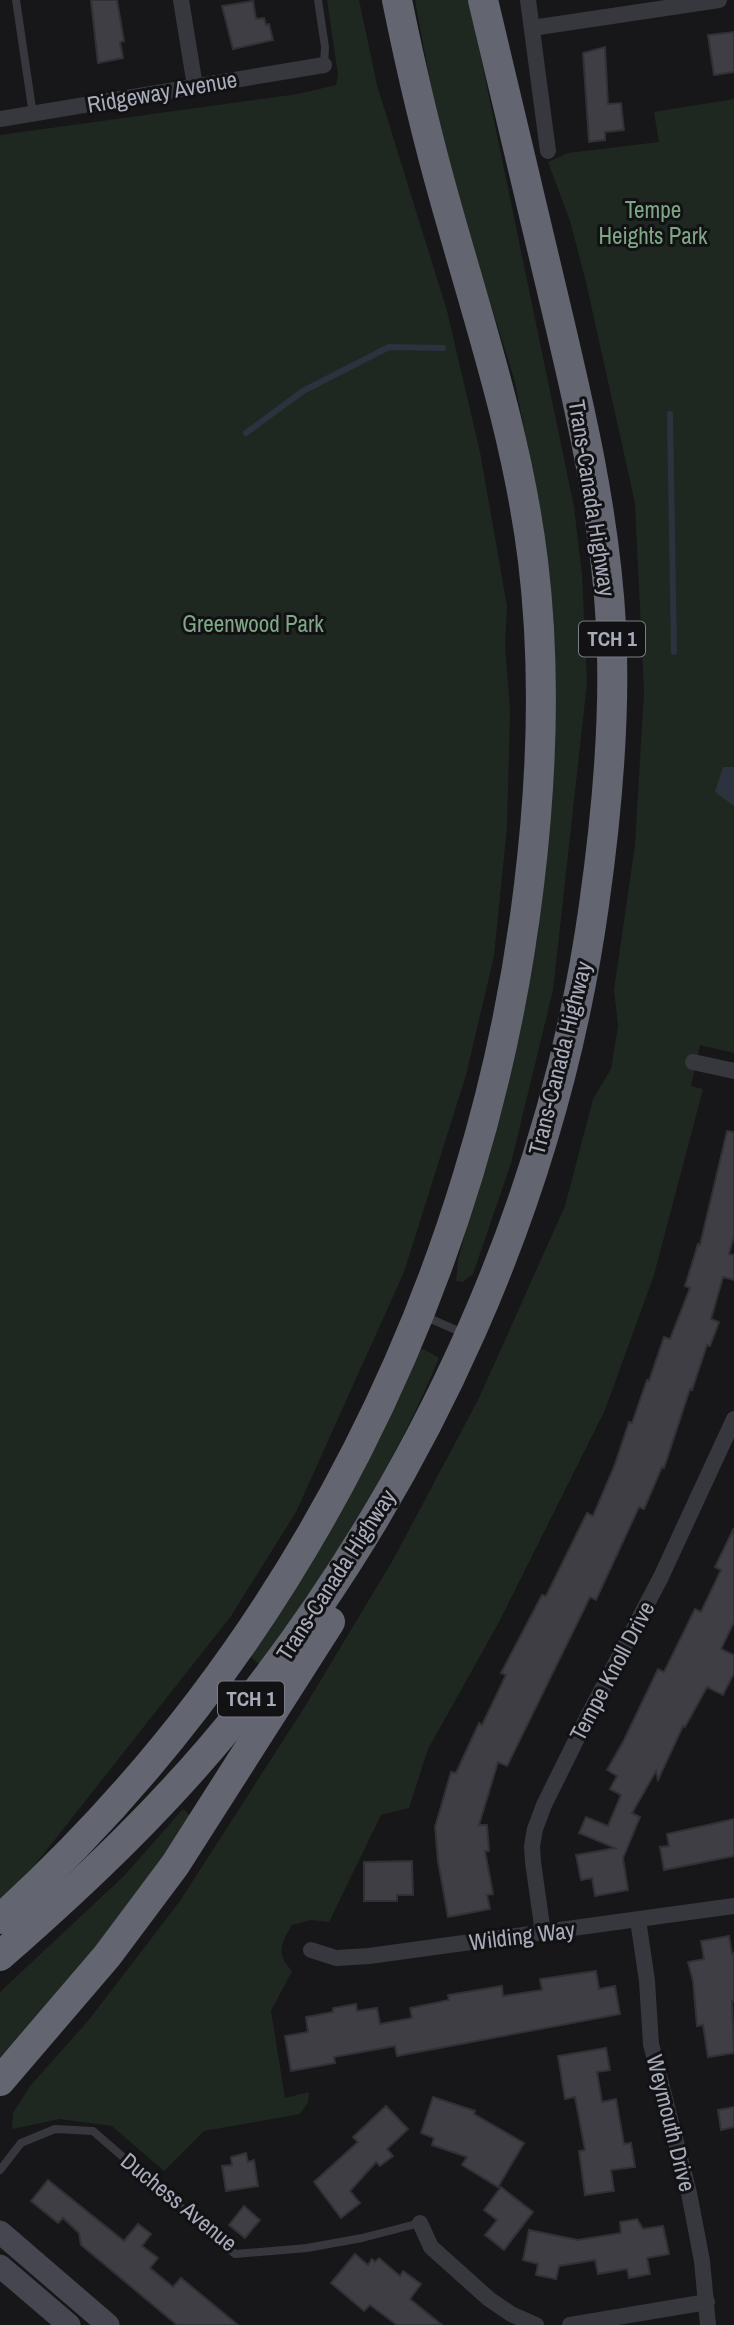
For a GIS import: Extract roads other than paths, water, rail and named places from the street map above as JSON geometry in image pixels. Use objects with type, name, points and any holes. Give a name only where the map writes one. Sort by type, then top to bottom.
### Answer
[{"type":"highway","points":[[390,0],[410,61]]},
{"type":"highway","name":"Trans-Canada Highway","points":[[0,1919],[64,1857],[151,1761],[209,1690],[296,1560],[363,1439],[421,1314],[475,1153],[501,1057],[515,988],[534,849],[542,700],[540,628],[533,559],[507,416],[445,203],[397,0]]},
{"type":"highway","name":"Trans-Canada Highway","points":[[0,1956],[140,1825],[240,1713],[330,1592],[402,1472],[442,1395],[495,1276],[557,1089],[578,1004],[601,857],[609,778],[611,625],[604,551],[594,477],[579,403],[483,0]]},
{"type":"highway","points":[[0,2081],[123,1936],[175,1866],[222,1794],[342,1603],[391,1507],[442,1395]]},
{"type":"main road","points":[[3,2242],[108,2325]]},
{"type":"main road","points":[[0,2266],[69,2325]]},
{"type":"street","points":[[181,0],[195,86]]},
{"type":"street","points":[[528,0],[548,151]]},
{"type":"street","points":[[532,28],[671,3],[719,0]]},
{"type":"street","name":"Ridgeway Avenue","points":[[0,119],[324,65]]},
{"type":"street","points":[[692,1062],[734,1072]]},
{"type":"street","name":"Tempe Knoll Drive","points":[[543,1934],[532,1846],[535,1829],[544,1805],[661,1577],[734,1419]]},
{"type":"street","name":"Wilding Way","points":[[311,1950],[336,1958],[347,1957],[543,1934],[734,1906]]},
{"type":"street","name":"Weymouth Drive","points":[[638,1920],[647,1981],[651,2044],[689,2193],[707,2302],[708,2325]]},
{"type":"street","points":[[420,2224],[431,2247],[489,2299],[518,2318],[536,2325]]},
{"type":"street","points":[[570,2325],[707,2302]]},
{"type":"lane","points":[[16,0],[33,115]]},
{"type":"lane","points":[[318,0],[326,47],[324,65]]},
{"type":"lane","points":[[421,1314],[469,1335]]},
{"type":"lane","name":"Duchess Avenue","points":[[0,2170],[21,2143],[55,2129],[93,2132],[235,2254],[307,2248],[420,2224]]},
{"type":"water","points":[[723,767],[734,767],[734,806],[715,792]]},
{"type":"waterway","points":[[246,433],[303,391],[389,347],[443,348]]},
{"type":"waterway","points":[[670,414],[674,652]]},
{"type":"park label","name":"Tempe Heights Park","points":[[653,223]]},
{"type":"park label","name":"Greenwood Park","points":[[253,624]]}]
